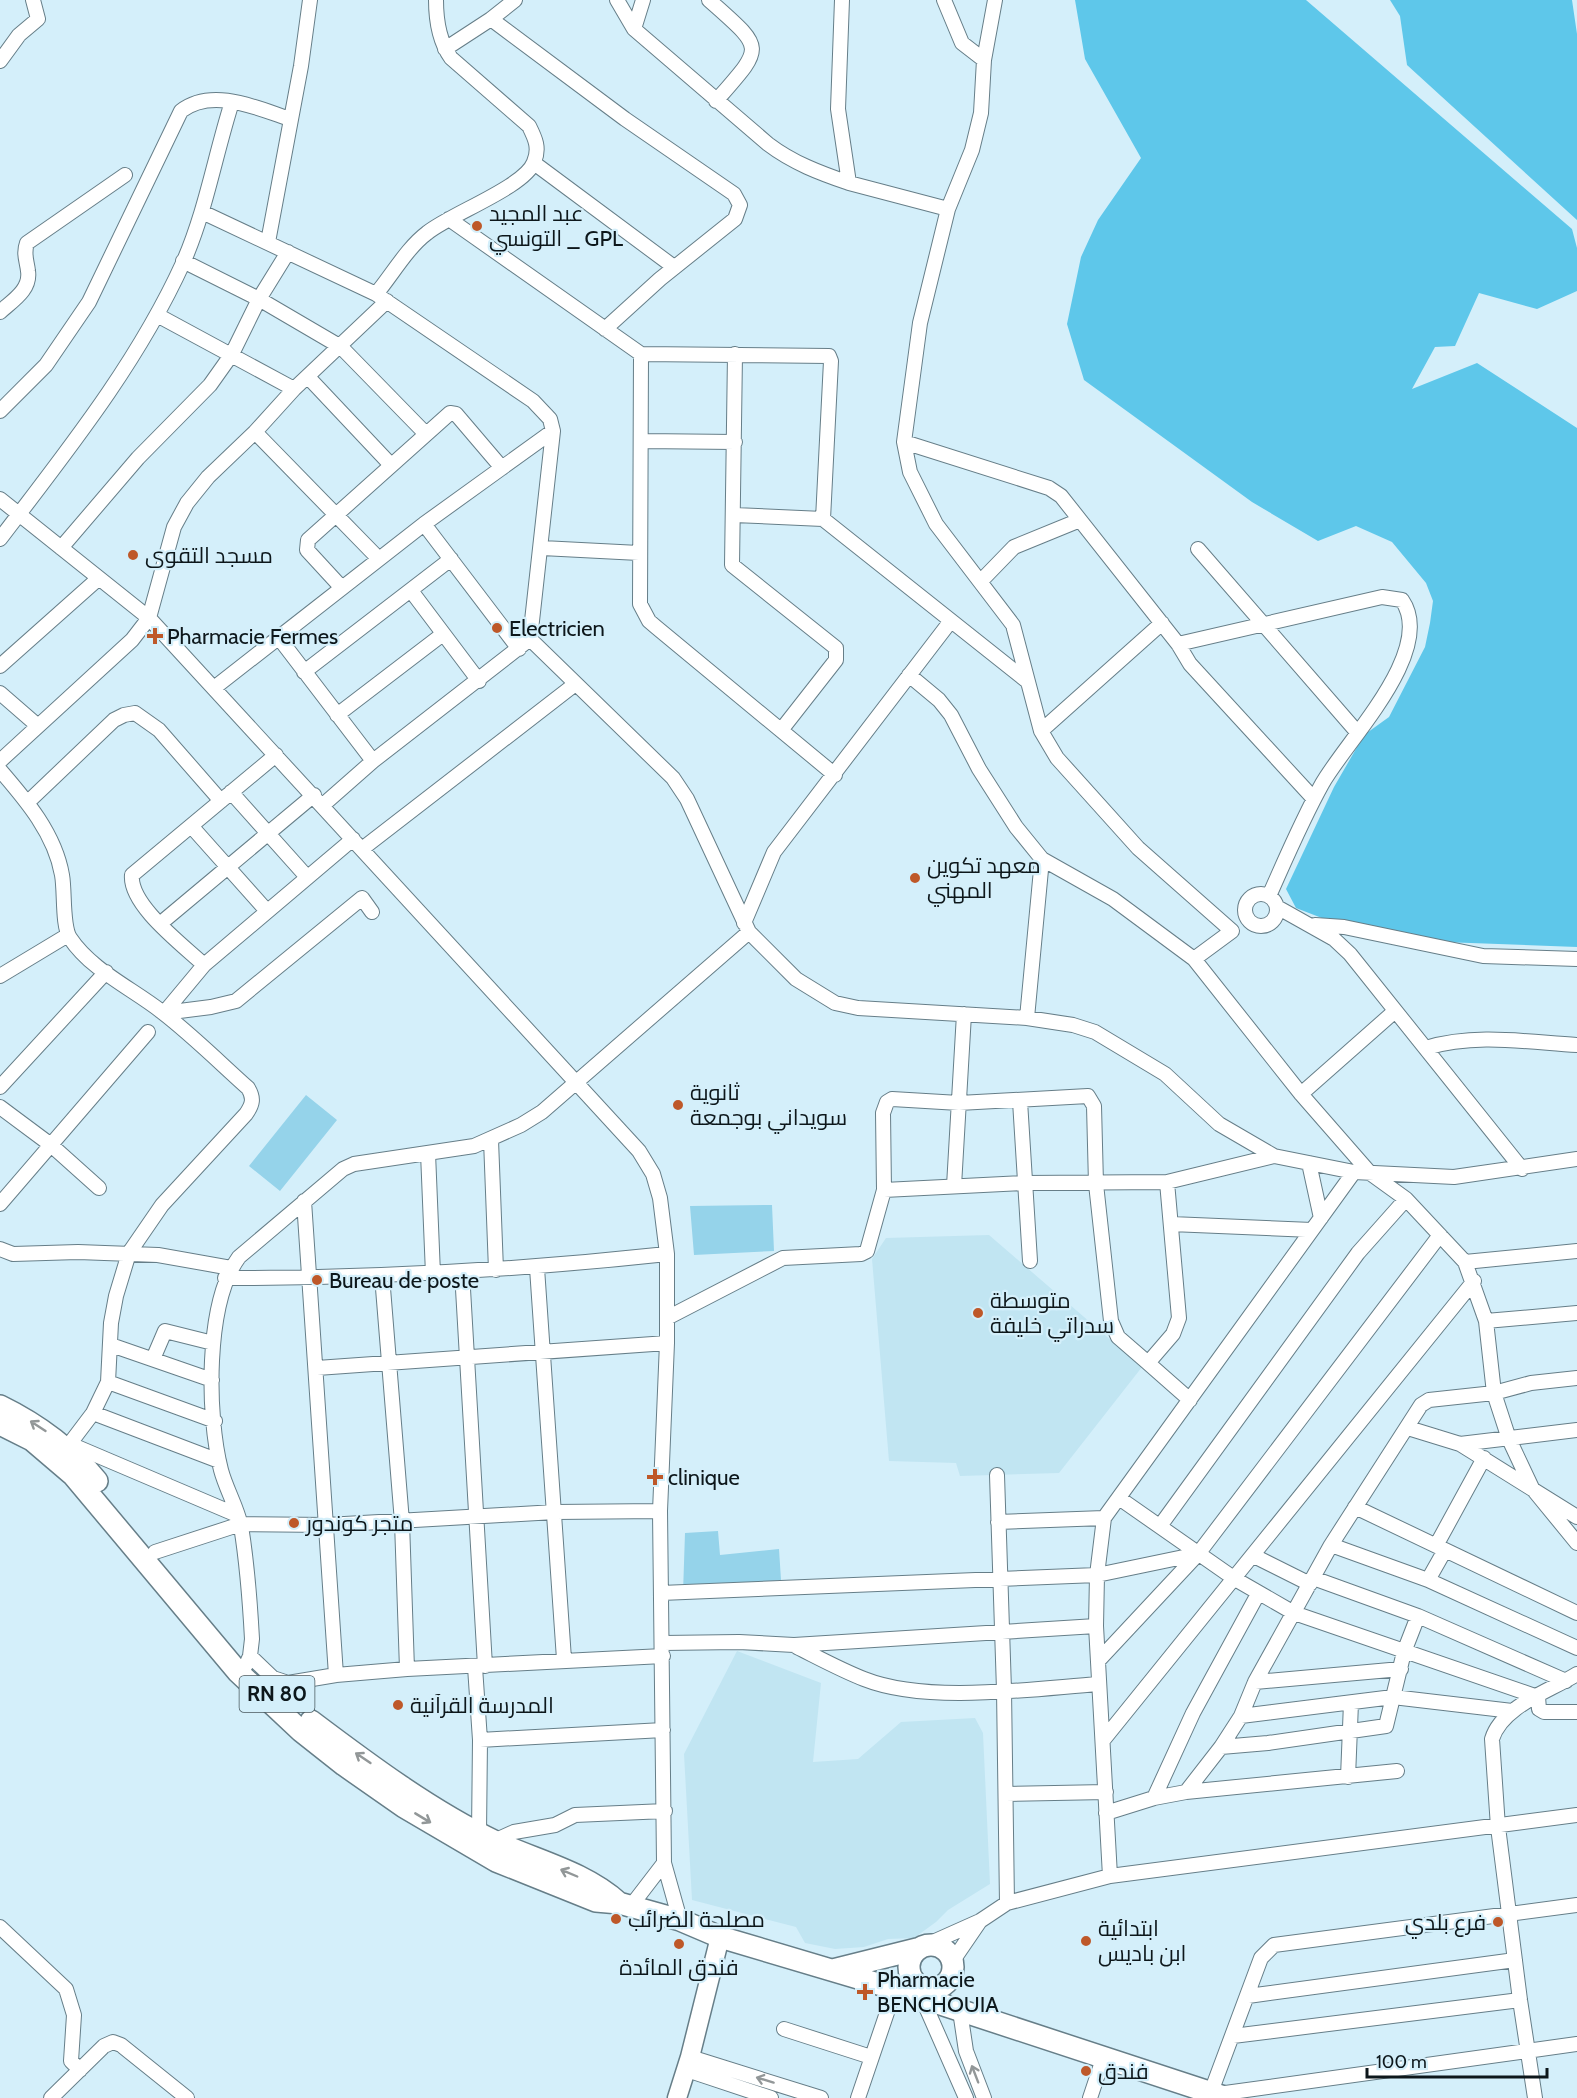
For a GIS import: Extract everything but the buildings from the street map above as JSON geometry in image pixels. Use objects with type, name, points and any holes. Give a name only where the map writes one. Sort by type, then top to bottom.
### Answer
[{"type":"main road","name":"RN 80","points":[[0,1406],[43,1429],[288,1703],[380,1780],[487,1837],[601,1887],[625,1905]]},
{"type":"main road","name":"RN 80","points":[[0,1424],[32,1440],[64,1451]]},
{"type":"main road","name":"RN 80","points":[[64,1451],[73,1475],[238,1672],[302,1731],[380,1780],[496,1861],[596,1901],[625,1905],[680,1920],[720,1937],[895,1989],[925,1990],[960,2011],[1219,2095]]},
{"type":"main road","points":[[677,2098],[688,2064],[720,1937]]},
{"type":"main road","points":[[833,1970],[920,1947],[938,1946],[949,1955],[960,2011]]},
{"type":"main road","points":[[920,1947],[909,1962],[911,1977],[925,1990],[949,1979],[952,1967]]},
{"type":"street","points":[[0,61],[19,35],[38,19],[33,0]]},
{"type":"street","points":[[268,242],[308,27],[310,0]]},
{"type":"street","points":[[0,761],[132,640],[149,618],[174,527],[187,503],[208,477],[255,432],[294,389],[341,347],[382,298],[424,234],[517,181],[534,164],[537,142],[529,126],[445,49],[436,18],[436,0]]},
{"type":"street","points":[[445,49],[491,19],[515,0]]},
{"type":"street","points":[[617,0],[634,29],[716,101],[785,157],[811,170],[849,183],[948,209]]},
{"type":"street","points":[[634,29],[643,0]]},
{"type":"street","points":[[709,0],[748,36],[753,46],[753,53],[745,68],[716,101]]},
{"type":"street","points":[[842,0],[838,109],[849,183]]},
{"type":"street","points":[[944,0],[962,43],[984,60]]},
{"type":"street","points":[[995,0],[984,60],[981,113],[972,150],[948,209],[920,323],[904,442],[910,472],[936,524],[1012,625],[1041,731],[1058,758],[1138,848],[1232,931]]},
{"type":"street","points":[[491,19],[625,119],[734,194],[739,200],[740,205],[735,219],[674,267],[605,329]]},
{"type":"street","points":[[0,411],[46,364],[88,302],[181,111],[191,103],[206,99],[232,102],[290,119]]},
{"type":"street","points":[[0,539],[92,418],[157,315],[183,261],[202,212],[232,102]]},
{"type":"street","points":[[534,164],[674,267]]},
{"type":"street","points":[[0,312],[22,292],[28,282],[25,259],[27,243],[125,175]]},
{"type":"street","points":[[161,924],[269,834],[373,761],[479,681],[530,639],[542,548],[553,431],[550,419],[533,401],[382,298],[202,212]]},
{"type":"street","points":[[449,219],[641,354],[829,356],[831,361],[823,519]]},
{"type":"street","points":[[62,548],[138,458],[210,385],[232,354],[259,299],[288,252]]},
{"type":"street","points":[[183,261],[259,299],[341,347],[425,433]]},
{"type":"street","points":[[157,315],[294,389]]},
{"type":"street","points":[[641,354],[640,604],[648,621],[782,729],[835,775]]},
{"type":"street","points":[[735,354],[732,565],[836,648],[838,653],[836,660],[782,729]]},
{"type":"street","points":[[308,377],[390,464]]},
{"type":"street","points":[[342,588],[306,547],[308,540],[390,464],[450,413],[455,413],[502,468]]},
{"type":"street","points":[[214,688],[424,524],[553,431]]},
{"type":"street","points":[[255,432],[379,559]]},
{"type":"street","points":[[642,441],[735,442]]},
{"type":"street","points":[[904,442],[1049,488],[1061,496],[1162,623],[1191,664],[1314,800]]},
{"type":"street","points":[[0,499],[149,618],[319,800],[639,1151],[653,1174],[665,1220],[667,1254],[667,1343],[660,1511],[664,1863],[680,1920]]},
{"type":"street","points":[[734,515],[823,519],[1027,681]]},
{"type":"street","points":[[981,581],[1014,547],[1080,520]]},
{"type":"street","points":[[424,524],[519,649]]},
{"type":"street","points":[[542,548],[639,553]]},
{"type":"street","points":[[1198,549],[1358,732]]},
{"type":"street","points":[[304,672],[412,592],[452,559]]},
{"type":"street","points":[[0,666],[99,578]]},
{"type":"street","points":[[412,592],[479,681]]},
{"type":"street","points":[[1178,644],[1382,597],[1402,600],[1411,621],[1406,649],[1379,704],[1344,749],[1314,800],[1273,902],[1275,917],[1267,924],[1257,925],[1245,914],[1247,902],[1256,894],[1273,902],[1334,939],[1350,954],[1522,1169]]},
{"type":"street","points":[[950,622],[774,852],[747,928],[575,1083],[542,1112],[491,1140],[474,1146],[354,1164],[326,1181],[239,1257],[228,1273],[216,1316],[213,1343],[212,1380],[219,1461],[239,1519],[250,1616],[248,1660],[283,1683],[336,1675],[480,1666],[739,1642],[794,1646],[1003,1634],[1096,1626]]},
{"type":"street","points":[[1041,731],[1162,623]]},
{"type":"street","points":[[337,715],[444,634]]},
{"type":"street","points":[[279,638],[373,761]]},
{"type":"street","points":[[530,639],[574,685],[665,768],[680,787],[747,928],[796,979],[835,1003],[858,1008],[1027,1018],[1095,1032],[1165,1074],[1219,1124],[1274,1156],[1353,1172],[1454,1178],[1577,1160]]},
{"type":"street","points":[[909,675],[939,700],[951,715],[979,769],[1016,828],[1042,859],[1113,899],[1194,959],[1301,1094],[1370,1173],[1406,1199],[1466,1262],[1486,1321],[1494,1393],[1509,1439],[1532,1488],[1577,1543]]},
{"type":"street","points":[[164,1013],[204,965],[307,877],[357,844],[574,685]]},
{"type":"street","points":[[0,693],[38,726]]},
{"type":"street","points":[[28,802],[114,720],[135,713],[159,730],[226,796],[269,834],[307,877]]},
{"type":"street","points":[[204,965],[161,924],[134,892],[132,875],[192,827],[276,754]]},
{"type":"street","points":[[0,770],[28,802],[43,826],[62,872],[68,935],[106,972],[164,1013],[248,1088],[253,1096],[252,1106],[162,1205],[129,1253],[116,1296],[108,1382],[93,1413],[64,1451],[239,1519],[327,1525],[555,1512],[660,1511]]},
{"type":"street","points":[[192,827],[266,910]]},
{"type":"street","points":[[1027,1018],[1042,859]]},
{"type":"street","points":[[164,1013],[211,1007],[236,1001],[362,898],[372,912]]},
{"type":"street","points":[[1194,959],[1249,920]]},
{"type":"street","points":[[1309,924],[1344,927],[1483,956],[1577,959]]},
{"type":"street","points":[[0,976],[68,935]]},
{"type":"street","points":[[0,1088],[106,972]]},
{"type":"street","points":[[1301,1094],[1395,1011]]},
{"type":"street","points":[[954,1186],[964,1014]]},
{"type":"street","points":[[0,1204],[148,1032]]},
{"type":"street","points":[[1425,1048],[1458,1041],[1493,1039],[1577,1045]]},
{"type":"street","points":[[667,1318],[783,1258],[861,1254],[867,1251],[884,1190],[883,1113],[887,1102],[892,1099],[959,1103],[1082,1096],[1092,1100],[1096,1184],[1111,1321],[1118,1337],[1190,1400]]},
{"type":"street","points":[[1020,1101],[1030,1261]]},
{"type":"street","points":[[0,1107],[51,1145],[99,1188]]},
{"type":"street","points":[[491,1140],[496,1270]]},
{"type":"street","points":[[428,1153],[433,1274]]},
{"type":"street","points":[[884,1190],[1025,1183],[1167,1182],[1274,1156]]},
{"type":"street","points":[[1309,1163],[1321,1218]]},
{"type":"street","points":[[1110,1875],[1096,1626],[1097,1575],[1104,1518],[1353,1172]]},
{"type":"street","points":[[1148,1363],[1178,1327],[1167,1182]]},
{"type":"street","points":[[1160,1526],[1358,1253],[1406,1199]]},
{"type":"street","points":[[304,1201],[336,1675]]},
{"type":"street","points":[[1171,1224],[1312,1230]]},
{"type":"street","points":[[1098,1660],[1198,1554],[1440,1235]]},
{"type":"street","points":[[0,1249],[13,1254],[129,1253],[228,1273],[310,1278],[537,1268],[667,1254]]},
{"type":"street","points":[[1466,1262],[1577,1251]]},
{"type":"street","points":[[537,1268],[564,1659]]},
{"type":"street","points":[[462,1272],[479,1518],[480,1740],[487,1837],[555,1825],[575,1815],[665,1811]]},
{"type":"street","points":[[382,1276],[402,1522],[407,1669]]},
{"type":"street","points":[[1104,1739],[1254,1556],[1473,1281]]},
{"type":"street","points":[[1486,1321],[1577,1313]]},
{"type":"street","points":[[153,1359],[165,1331],[213,1343]]},
{"type":"street","points":[[317,1368],[667,1343]]},
{"type":"street","points":[[111,1345],[212,1380]]},
{"type":"street","points":[[1186,1792],[1221,1747],[1240,1716],[1255,1682],[1331,1545],[1421,1405],[1429,1401],[1494,1393],[1531,1383],[1577,1378]]},
{"type":"street","points":[[108,1382],[215,1421]]},
{"type":"street","points":[[93,1413],[219,1461]]},
{"type":"street","points":[[1408,1428],[1460,1444],[1577,1517]]},
{"type":"street","points":[[1460,1444],[1577,1430]]},
{"type":"street","points":[[1428,1580],[1441,1547],[1484,1458]]},
{"type":"street","points":[[997,1475],[1003,1634],[1007,1903]]},
{"type":"street","points":[[1119,1498],[1235,1579],[1294,1613],[1538,1697]]},
{"type":"street","points":[[1355,1507],[1577,1613]]},
{"type":"street","points":[[998,1522],[1104,1518]]},
{"type":"street","points":[[155,1552],[239,1519]]},
{"type":"street","points":[[1331,1545],[1428,1580],[1577,1648]]},
{"type":"street","points":[[661,1593],[1097,1575],[1198,1554]]},
{"type":"street","points":[[1254,1556],[1311,1581],[1418,1616],[1571,1678]]},
{"type":"street","points":[[1154,1798],[1193,1713],[1258,1594]]},
{"type":"street","points":[[1221,1747],[1350,1733],[1386,1725],[1404,1652],[1418,1616]]},
{"type":"street","points":[[794,1646],[865,1680],[931,1692],[1098,1684]]},
{"type":"street","points":[[1255,1682],[1401,1669]]},
{"type":"street","points":[[1535,2098],[1498,1827],[1492,1739],[1494,1730],[1512,1711],[1571,1678]]},
{"type":"street","points":[[1240,1716],[1393,1697],[1512,1711]]},
{"type":"street","points":[[1538,1697],[1539,1709],[1544,1712],[1577,1712]]},
{"type":"street","points":[[1348,1777],[1351,1703]]},
{"type":"street","points":[[480,1740],[663,1730]]},
{"type":"street","points":[[1106,1813],[1154,1798],[1186,1792],[1397,1771]]},
{"type":"street","points":[[1006,1794],[1106,1792]]},
{"type":"street","points":[[920,1947],[980,1921],[1007,1903],[1110,1875],[1498,1827],[1577,1815]]},
{"type":"street","points":[[625,1905],[664,1863]]},
{"type":"street","points":[[1577,1905],[1274,1945],[1261,1958],[1233,2036],[1219,2095],[1577,2044]]},
{"type":"street","points":[[952,1967],[980,1921]]},
{"type":"street","points":[[0,1928],[66,1989],[74,2015],[71,2061],[80,2070]]},
{"type":"street","points":[[1248,1996],[1515,1960]]},
{"type":"street","points":[[858,2098],[895,1989]]},
{"type":"street","points":[[925,1990],[943,2049],[966,2098]]},
{"type":"street","points":[[1233,2036],[1520,2000]]},
{"type":"street","points":[[960,2011],[966,2051],[984,2098]]},
{"type":"street","points":[[784,2029],[871,2057]]},
{"type":"street","points":[[51,2098],[104,2046],[117,2042],[187,2098]]},
{"type":"street","points":[[943,2049],[966,2051]]},
{"type":"street","points":[[1090,2098],[1103,2059]]},
{"type":"street","points":[[688,2064],[771,2098]]},
{"type":"street","points":[[688,2064],[821,2098]]},
{"type":"shaded area","points":[[1075,0],[1306,0],[1572,229],[1577,248],[1577,291],[1537,309],[1479,293],[1455,346],[1435,347],[1412,389],[1477,363],[1577,428],[1577,947],[1443,942],[1327,920],[1296,908],[1286,889],[1334,787],[1364,735],[1389,717],[1425,647],[1433,601],[1426,583],[1392,542],[1356,526],[1318,541],[1252,502],[1084,380],[1067,324],[1081,257],[1098,220],[1141,158],[1085,59]]},
{"type":"shaded area","points":[[1390,0],[1572,0],[1577,34],[1577,220],[1407,65],[1400,16]]},
{"type":"shaded area","points":[[306,1095],[337,1120],[280,1191],[249,1166]]},
{"type":"shaded area","points":[[772,1205],[774,1251],[694,1255],[690,1206]]},
{"type":"shaded area","name":"متوسطة سدراتي خليفة","points":[[989,1235],[1142,1367],[1059,1473],[960,1476],[956,1463],[889,1461],[872,1259],[886,1238]]},
{"type":"shaded area","points":[[718,1531],[720,1555],[779,1549],[781,1580],[683,1593],[685,1533]]},
{"type":"shaded area","points":[[737,1651],[821,1683],[813,1762],[858,1759],[901,1722],[975,1718],[983,1733],[990,1884],[948,1910],[914,1938],[888,1939],[864,1947],[835,1949],[805,1943],[796,1927],[692,1900],[684,1754]]},
{"type":"place","name":"عبد المجيد التونسي _ GPL","points":[[477,226]]},
{"type":"place","name":"مسجد التقوى","points":[[133,555]]},
{"type":"place","name":"Electricien","points":[[497,628]]},
{"type":"place","name":"Pharmacie Fermes","points":[[155,636]]},
{"type":"place","name":"معهد تكوين المهني","points":[[915,878]]},
{"type":"place","name":"ثانوية سويداني بوجمعة","points":[[678,1105]]},
{"type":"place","name":"Bureau de poste","points":[[317,1280]]},
{"type":"place","name":"متوسطة سدراتي خليفة","points":[[978,1313]]},
{"type":"place","name":"clinique","points":[[655,1477]]},
{"type":"place","name":"متجر كوندور","points":[[294,1523]]},
{"type":"place","name":"المدرسة القرآنية","points":[[398,1705]]},
{"type":"place","name":"مصلحة الضرائب","points":[[616,1919]]},
{"type":"place","name":"فرع بلدي","points":[[1498,1922]]},
{"type":"place","name":"ابتدائية ابن باديس","points":[[1086,1941]]},
{"type":"place","name":"فندق المائدة","points":[[679,1944]]},
{"type":"place","name":"Pharmacie BENCHOUIA","points":[[865,1992]]},
{"type":"place","name":"فندق","points":[[1086,2071]]}]
